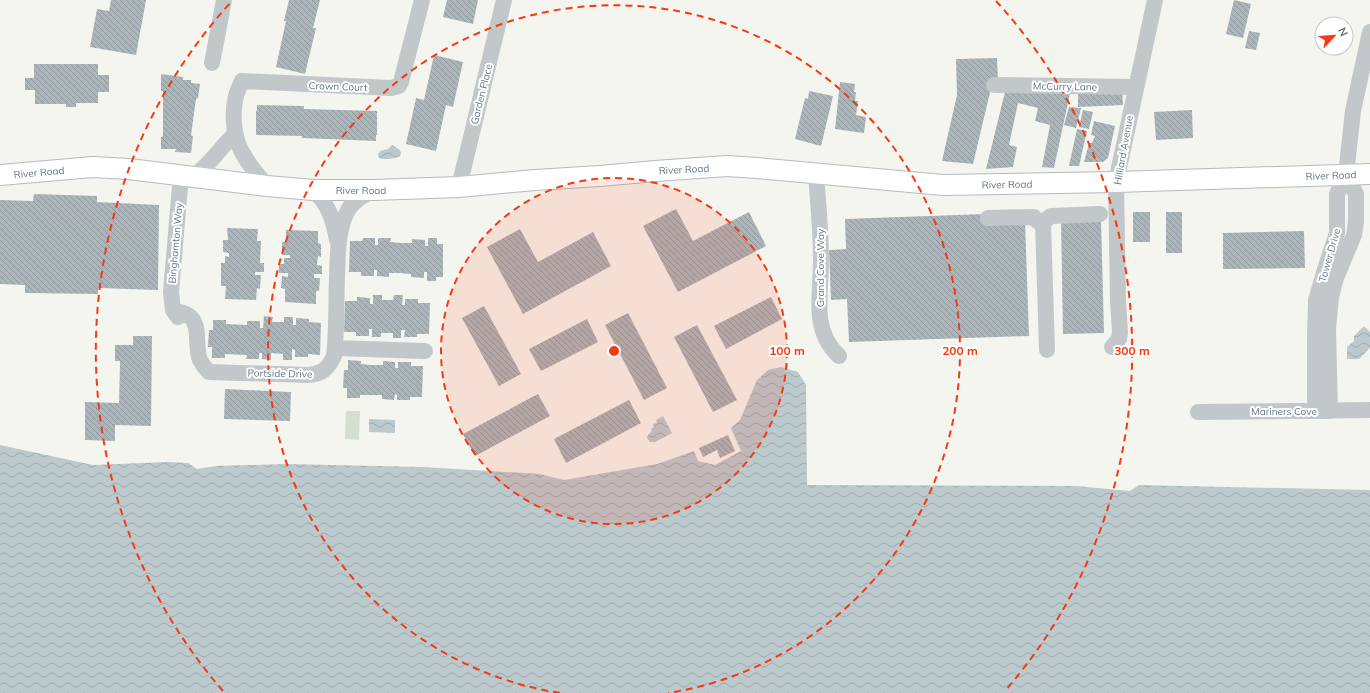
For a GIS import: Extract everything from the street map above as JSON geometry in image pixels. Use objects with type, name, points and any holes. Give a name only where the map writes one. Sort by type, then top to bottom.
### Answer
[{"type":"main road","name":"River Road","points":[[0,175],[93,167],[129,169],[313,190],[374,190],[459,187],[727,166],[943,185],[1116,182],[1370,174]]},
{"type":"street","points":[[212,63],[224,0]]},
{"type":"street","name":"Crown Court","points":[[268,186],[256,173],[240,149],[235,134],[234,105],[236,95],[242,81],[327,86],[391,88],[399,86],[422,0]]},
{"type":"street","name":"Garden Place","points":[[459,187],[504,0]]},
{"type":"street","name":"Hilliard Avenue","points":[[1112,347],[1119,339],[1120,332],[1116,182],[1135,87],[1155,0]]},
{"type":"street","points":[[1346,175],[1353,111],[1370,32]]},
{"type":"street","name":"McCurry Lane","points":[[994,85],[1135,87]]},
{"type":"street","points":[[186,176],[207,165],[227,141],[235,134]]},
{"type":"street","name":"Grand Cove Way","points":[[816,174],[820,232],[820,319],[828,344],[839,356]]},
{"type":"street","name":"Tower Drive","points":[[1322,411],[1331,297],[1336,278],[1354,235],[1356,222],[1356,194],[1346,175]]},
{"type":"street","name":"Binghamton Way","points":[[186,176],[171,292],[173,310],[178,317],[193,322],[196,329],[197,351],[200,361],[209,372]]},
{"type":"street","name":"Portside Drive","points":[[313,190],[323,199],[331,213],[335,226],[338,246]]},
{"type":"street","name":"Portside Drive","points":[[209,372],[316,374],[324,371],[330,365],[334,356],[335,348],[338,246],[342,225],[348,210],[360,197],[374,190]]},
{"type":"street","points":[[988,218],[1034,217],[1037,221],[1043,222],[1051,216],[1100,214]]},
{"type":"street","points":[[1043,222],[1047,350]]},
{"type":"street","points":[[335,348],[425,351]]},
{"type":"street","name":"Mariners Cove","points":[[1198,412],[1370,410]]},
{"type":"shaded area","points":[[346,411],[360,411],[359,440],[345,439]]},
{"type":"water","points":[[392,145],[400,150],[400,156],[390,159],[379,158],[378,154],[380,151],[388,149]]},
{"type":"water","points":[[1364,326],[1370,332],[1370,348],[1359,359],[1347,359],[1347,347],[1354,341],[1354,336]]},
{"type":"water","points":[[781,367],[798,372],[806,385],[807,485],[1076,486],[1130,491],[1139,485],[1370,490],[1370,693],[0,693],[0,445],[93,465],[168,462],[188,463],[197,469],[216,466],[285,464],[422,467],[540,474],[564,480],[657,464],[694,451],[698,461],[715,465],[741,451],[731,428],[740,420],[757,380],[768,370]]},
{"type":"water","points":[[663,416],[672,433],[655,442],[650,442],[647,438],[652,431],[651,429],[654,427],[653,424],[657,423],[656,420]]},
{"type":"water","points":[[369,419],[395,420],[395,433],[369,432]]},
{"type":"building","points":[[111,0],[146,0],[136,55],[90,47],[97,9],[109,11]]},
{"type":"building","points":[[289,0],[320,0],[313,28],[316,28],[305,74],[276,67]]},
{"type":"building","points":[[447,0],[478,0],[473,24],[443,17]]},
{"type":"building","points":[[1234,0],[1251,4],[1243,38],[1226,34]]},
{"type":"building","points":[[1249,31],[1260,33],[1256,50],[1245,48]]},
{"type":"building","points":[[434,55],[463,62],[453,107],[446,105],[436,151],[406,144],[416,98],[424,100]]},
{"type":"building","points":[[997,58],[998,80],[993,80],[973,164],[942,161],[957,95],[956,59]]},
{"type":"building","points":[[34,64],[98,64],[98,75],[109,75],[109,92],[98,92],[98,103],[76,103],[76,107],[66,107],[66,104],[35,104],[35,90],[25,90],[25,78],[34,78]]},
{"type":"building","points":[[161,74],[183,77],[183,80],[191,80],[191,83],[200,84],[198,98],[196,99],[191,135],[193,136],[191,153],[175,152],[176,149],[161,149],[161,137],[163,136],[163,91],[161,91]]},
{"type":"building","points":[[840,82],[855,84],[855,101],[858,101],[856,115],[866,117],[864,133],[835,129]]},
{"type":"building","points":[[1122,90],[1123,105],[1078,107],[1078,91]]},
{"type":"building","points":[[809,91],[833,96],[821,146],[795,139],[805,98],[808,99]]},
{"type":"building","points":[[1005,92],[1070,93],[1054,168],[1042,167],[1050,125],[1035,121],[1038,108],[1018,103],[1009,145],[1017,147],[1013,167],[986,169]]},
{"type":"building","points":[[257,105],[304,106],[304,109],[377,111],[376,141],[302,138],[302,136],[256,135]]},
{"type":"building","points":[[1069,107],[1081,108],[1076,128],[1064,125]]},
{"type":"building","points":[[1083,110],[1093,112],[1089,129],[1079,127]]},
{"type":"building","points":[[1192,110],[1193,138],[1156,140],[1154,112]]},
{"type":"building","points":[[1094,121],[1115,126],[1108,158],[1103,162],[1084,162],[1089,143],[1092,143],[1095,136],[1091,135]]},
{"type":"building","points":[[1077,129],[1087,131],[1079,166],[1069,166]]},
{"type":"building","points":[[34,194],[97,196],[97,202],[159,205],[158,290],[98,288],[98,294],[25,293],[25,285],[0,284],[0,200],[33,201]]},
{"type":"building","points":[[676,209],[693,241],[749,212],[766,246],[678,292],[643,226]]},
{"type":"building","points":[[1133,212],[1150,212],[1150,242],[1133,242]]},
{"type":"building","points":[[1166,212],[1182,212],[1182,253],[1166,253]]},
{"type":"building","points":[[985,214],[1025,221],[1029,336],[849,342],[847,299],[831,300],[829,250],[846,249],[845,219]]},
{"type":"building","points":[[1101,219],[1104,333],[1063,334],[1061,220]]},
{"type":"building","points":[[227,228],[258,229],[257,241],[261,241],[260,263],[264,263],[264,272],[255,272],[255,275],[261,275],[260,289],[257,288],[256,300],[225,299],[226,286],[221,286],[221,263],[225,263],[225,256],[229,257],[229,253],[223,252],[223,240],[228,240]]},
{"type":"building","points":[[520,229],[538,262],[593,232],[611,266],[523,314],[487,247]]},
{"type":"building","points":[[286,230],[318,231],[318,243],[321,244],[321,257],[318,256],[317,265],[322,266],[322,274],[314,274],[314,278],[320,278],[319,291],[316,291],[316,304],[285,302],[285,289],[281,288],[282,276],[288,277],[288,273],[279,273],[279,264],[284,264],[284,258],[290,258],[290,255],[282,255],[282,242],[286,242]]},
{"type":"building","points":[[1304,231],[1305,268],[1223,269],[1223,233]]},
{"type":"building","points":[[363,238],[375,238],[375,245],[378,245],[378,238],[391,238],[390,242],[401,243],[412,243],[412,239],[425,240],[425,246],[428,246],[428,238],[437,238],[437,244],[443,244],[443,277],[436,277],[436,281],[427,281],[427,272],[424,272],[424,278],[411,277],[411,274],[400,273],[389,273],[389,277],[377,276],[377,270],[374,270],[374,276],[361,276],[361,272],[349,272],[350,241],[362,241]]},
{"type":"building","points":[[373,295],[382,295],[382,300],[393,300],[394,295],[403,295],[402,305],[405,305],[405,299],[418,299],[418,303],[430,303],[429,334],[417,334],[417,337],[404,337],[405,330],[401,330],[401,338],[393,338],[393,333],[381,333],[381,337],[372,337],[372,329],[369,329],[369,336],[356,336],[356,332],[344,332],[345,301],[357,301],[357,297],[370,298],[370,304],[373,304]]},
{"type":"building","points":[[771,297],[782,319],[726,349],[714,326]]},
{"type":"building","points":[[484,306],[521,374],[499,386],[462,318]]},
{"type":"building","points":[[628,313],[667,388],[644,400],[605,325]]},
{"type":"building","points":[[264,316],[273,317],[272,322],[284,322],[284,317],[293,317],[293,325],[296,325],[296,318],[309,319],[309,322],[321,323],[320,355],[308,354],[308,357],[295,357],[295,350],[292,349],[292,360],[283,360],[283,354],[271,353],[271,360],[262,359],[262,353],[259,353],[259,359],[246,359],[247,355],[225,354],[225,358],[212,358],[212,347],[208,347],[209,330],[213,330],[213,320],[226,320],[226,324],[247,325],[247,321],[260,321],[260,328],[263,328]]},
{"type":"building","points":[[587,319],[598,342],[541,371],[529,349]]},
{"type":"building","points":[[697,325],[737,400],[713,412],[674,337]]},
{"type":"building","points":[[133,336],[152,336],[151,426],[115,425],[115,441],[85,440],[85,402],[119,403],[120,361],[115,361],[115,345],[133,345]]},
{"type":"building","points":[[348,360],[361,361],[361,364],[371,365],[383,365],[383,361],[395,362],[395,368],[398,368],[398,362],[411,362],[411,366],[423,366],[422,397],[410,397],[410,400],[397,400],[397,395],[395,394],[394,400],[382,399],[382,395],[360,395],[360,398],[347,398],[347,388],[343,388],[344,370],[348,370]]},
{"type":"building","points":[[225,389],[291,392],[290,421],[224,419]]},
{"type":"building","points":[[538,394],[550,416],[475,456],[463,434]]},
{"type":"building","points":[[629,400],[641,423],[566,463],[554,439]]},
{"type":"building","points":[[728,435],[735,451],[720,458],[717,450],[703,457],[699,448]]}]
